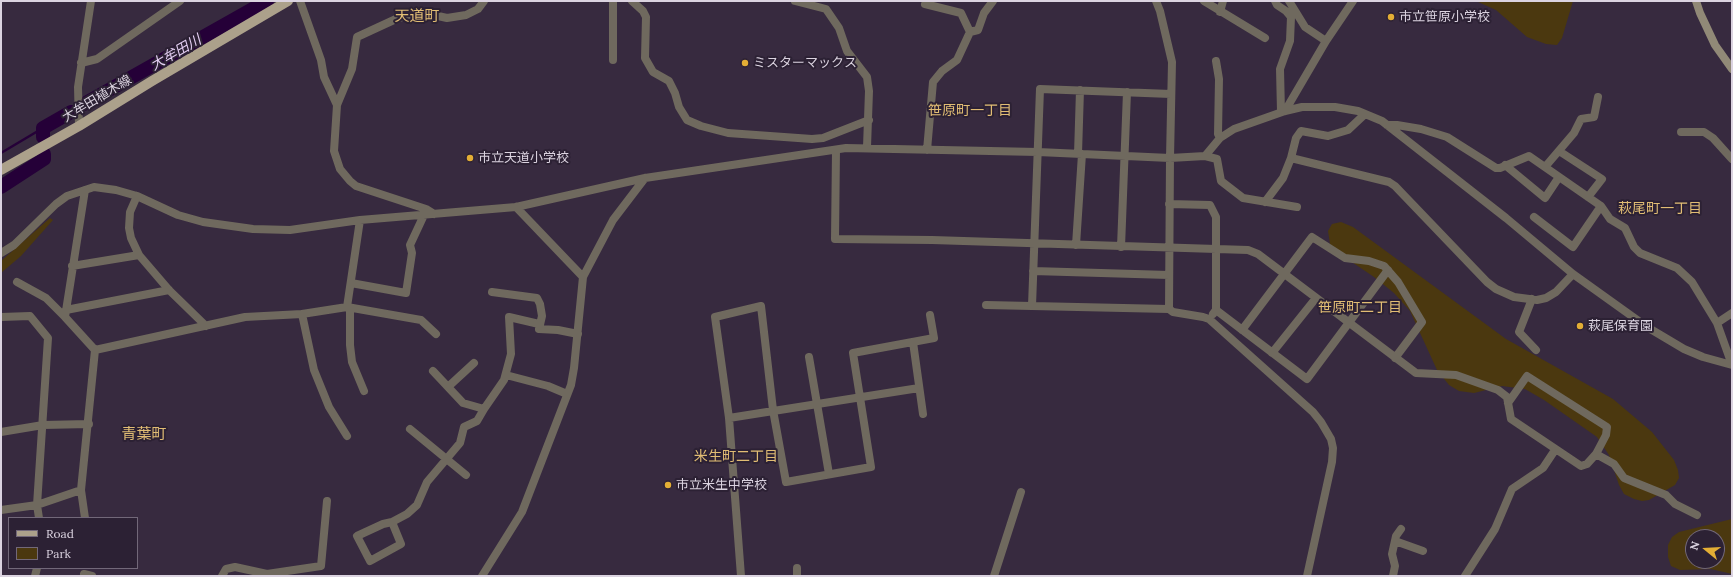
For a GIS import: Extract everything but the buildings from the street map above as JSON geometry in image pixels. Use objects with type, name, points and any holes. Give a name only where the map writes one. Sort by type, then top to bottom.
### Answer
[{"type":"main road","name":"大牟田植木線","points":[[1,170],[288,1]]},
{"type":"main road","points":[[1696,1],[1715,45],[1732,69]]},
{"type":"street","points":[[78,126],[78,87],[91,1]]},
{"type":"street","points":[[81,63],[97,59],[180,1]]},
{"type":"street","points":[[300,1],[321,60],[324,77],[337,105]]},
{"type":"street","points":[[434,214],[426,209],[356,186],[350,181],[340,169],[334,151],[337,105],[352,69],[357,37],[396,19],[420,12],[447,18],[466,15],[478,9],[484,1]]},
{"type":"street","points":[[613,1],[613,60]]},
{"type":"street","points":[[632,1],[643,11],[646,17],[645,58],[653,72],[669,80],[679,107],[687,120],[701,126],[728,133],[812,139],[823,138],[869,120]]},
{"type":"street","points":[[795,1],[826,9],[839,28],[847,51],[867,77],[869,91],[867,147]]},
{"type":"street","points":[[970,32],[978,30],[984,13],[993,1]]},
{"type":"street","points":[[1156,1],[1160,11],[1172,62],[1169,204],[1169,309]]},
{"type":"street","points":[[1204,1],[1220,12],[1266,38]]},
{"type":"street","points":[[1220,12],[1223,1]]},
{"type":"street","points":[[1276,1],[1277,5],[1286,11],[1291,17],[1290,41],[1280,68],[1283,112]]},
{"type":"street","points":[[1289,1],[1306,27],[1326,41]]},
{"type":"street","points":[[1283,112],[1352,1]]},
{"type":"street","points":[[925,4],[961,13],[970,32]]},
{"type":"street","points":[[928,150],[933,82],[942,71],[957,60],[970,32]]},
{"type":"street","points":[[1216,61],[1219,79],[1218,134],[1220,138]]},
{"type":"street","points":[[1032,306],[1040,89],[1171,94]]},
{"type":"street","points":[[1076,245],[1080,154],[1080,90]]},
{"type":"street","points":[[1121,247],[1126,92]]},
{"type":"street","points":[[1545,167],[1574,133],[1581,119],[1594,117],[1598,97]]},
{"type":"street","points":[[1205,156],[1220,138],[1234,129],[1283,112],[1302,107],[1335,108],[1358,111],[1387,125],[1506,218],[1573,274],[1666,339],[1703,357],[1732,365]]},
{"type":"street","points":[[1265,202],[1283,178],[1291,158],[1296,138],[1301,131],[1328,136],[1348,130],[1365,114]]},
{"type":"street","points":[[1387,125],[1421,129],[1446,138],[1496,168],[1529,156],[1545,167],[1601,206],[1610,219],[1625,228],[1634,247],[1640,254],[1677,268],[1692,282],[1716,323],[1732,365]]},
{"type":"street","points":[[1681,132],[1704,132],[1713,138],[1732,160]]},
{"type":"street","points":[[1,253],[14,245],[56,204],[67,196],[94,187],[137,196],[178,215],[204,222],[232,228],[290,230],[360,220],[516,207],[645,178],[846,148],[867,147],[928,150],[1038,152],[1170,158],[1205,156],[1217,159],[1221,181],[1243,198],[1297,207]]},
{"type":"street","points":[[836,150],[835,239],[1034,243],[1169,249],[1248,250],[1258,254],[1416,374],[1456,375],[1498,390],[1507,397],[1508,403],[1512,419],[1555,450],[1581,466],[1587,464],[1596,454],[1606,435],[1607,427],[1527,376],[1508,403]]},
{"type":"street","points":[[1559,151],[1602,179],[1588,197]]},
{"type":"street","points":[[1291,158],[1389,182],[1395,186],[1487,282],[1496,289],[1514,297],[1532,299],[1546,298],[1556,292],[1573,274]]},
{"type":"street","points":[[1505,166],[1546,198],[1559,177]]},
{"type":"street","points":[[482,576],[522,512],[567,394],[574,368],[583,277],[613,220],[645,178]]},
{"type":"street","points":[[65,314],[85,190]]},
{"type":"street","points":[[137,196],[130,212],[129,228],[131,238],[139,255],[169,290],[206,326]]},
{"type":"street","points":[[1169,204],[1210,205],[1216,217],[1216,310],[1209,319]]},
{"type":"street","points":[[1534,217],[1573,247],[1601,206]]},
{"type":"street","points":[[516,207],[583,277]]},
{"type":"street","points":[[350,283],[406,293],[412,253],[410,245],[424,215]]},
{"type":"street","points":[[360,220],[350,283],[348,307],[352,362],[364,391]]},
{"type":"street","points":[[1242,330],[1312,237],[1345,258],[1369,261],[1384,266],[1398,282],[1422,322],[1395,358]]},
{"type":"street","points":[[72,266],[139,255]]},
{"type":"street","points":[[1216,310],[1307,379],[1388,270]]},
{"type":"street","points":[[1033,271],[1169,275]]},
{"type":"street","points":[[17,282],[46,298],[65,314],[95,350],[89,424],[81,490],[85,517]]},
{"type":"street","points":[[65,314],[169,290]]},
{"type":"street","points":[[492,292],[537,298],[540,304],[542,316],[539,324],[539,330],[558,330],[578,334]]},
{"type":"street","points":[[1272,353],[1316,298]]},
{"type":"street","points":[[1532,299],[1519,332],[1536,350]]},
{"type":"street","points":[[986,305],[1169,309],[1173,312],[1203,316],[1209,319],[1312,412],[1321,422],[1331,439],[1333,448],[1332,462],[1307,576]]},
{"type":"street","points":[[741,576],[729,418],[715,317],[761,306],[773,410],[786,482],[870,468],[853,353],[934,338],[930,315]]},
{"type":"street","points":[[95,350],[246,317],[302,314],[348,307],[421,320],[436,334]]},
{"type":"street","points":[[1716,323],[1732,313]]},
{"type":"street","points":[[302,314],[314,370],[329,408],[347,436]]},
{"type":"street","points":[[1,317],[30,316],[48,338],[37,505],[39,517]]},
{"type":"street","points":[[392,522],[401,544],[370,561],[357,536],[383,524],[392,522],[407,514],[417,506],[427,482],[460,443],[464,426],[477,421],[504,380],[512,354],[509,317],[539,324]]},
{"type":"street","points":[[913,342],[923,414]]},
{"type":"street","points":[[808,357],[829,474]]},
{"type":"street","points":[[449,386],[474,363]]},
{"type":"street","points":[[433,370],[463,403],[484,409]]},
{"type":"street","points":[[506,375],[548,386],[567,394]]},
{"type":"street","points":[[729,418],[919,388]]},
{"type":"street","points":[[1,432],[43,425],[89,424]]},
{"type":"street","points":[[410,428],[466,475]]},
{"type":"street","points":[[1465,576],[1495,529],[1512,489],[1543,468],[1555,450]]},
{"type":"street","points":[[1596,454],[1614,464],[1624,478],[1666,495],[1674,504],[1697,515]]},
{"type":"street","points":[[1,510],[37,505],[81,490]]},
{"type":"street","points":[[994,576],[1021,492]]},
{"type":"street","points":[[222,576],[226,569],[235,568],[267,574],[321,566],[327,501]]},
{"type":"street","points":[[1393,576],[1395,566],[1392,554],[1395,541],[1401,529]]},
{"type":"street","points":[[1395,541],[1424,551]]},
{"type":"green space","points":[[1476,1],[1573,1],[1562,38],[1557,45],[1546,44],[1527,37],[1496,10]]},
{"type":"green space","points":[[50,218],[53,220],[21,256],[1,273],[1,261]]},
{"type":"green space","points":[[1341,222],[1353,227],[1506,339],[1613,399],[1652,432],[1674,460],[1679,478],[1675,485],[1649,500],[1642,501],[1634,499],[1624,494],[1619,485],[1609,455],[1597,437],[1544,400],[1525,389],[1502,386],[1474,393],[1459,391],[1449,385],[1437,370],[1410,311],[1394,293],[1374,277],[1340,254],[1330,244],[1328,231],[1332,224]]},
{"type":"green space","points":[[1732,519],[1732,574],[1711,569],[1725,569],[1725,529],[1691,529]]},
{"type":"green space","points":[[1685,531],[1685,569],[1711,569],[1680,570],[1671,566],[1668,557],[1668,545],[1672,537],[1679,532]]},
{"type":"waterway","name":"大牟田川","points":[[84,104],[267,1]]},
{"type":"waterway","name":"大牟田川","points":[[43,137],[43,128],[71,112]]},
{"type":"waterway","points":[[1,153],[43,128]]},
{"type":"waterway","name":"大牟田川","points":[[1,187],[44,159],[44,154]]},
{"type":"place","name":"市立笹原小学校","points":[[1391,17]]},
{"type":"place","name":"ミスターマックス","points":[[745,63]]},
{"type":"place","name":"市立天道小学校","points":[[470,158]]},
{"type":"place","name":"萩尾保育園","points":[[1580,326]]},
{"type":"place","name":"市立米生中学校","points":[[668,485]]},
{"type":"district","name":"天道町","points":[[417,17]]},
{"type":"district","name":"笹原町一丁目","points":[[970,111]]},
{"type":"district","name":"萩尾町一丁目","points":[[1660,209]]},
{"type":"district","name":"笹原町二丁目","points":[[1360,308]]},
{"type":"district","name":"青葉町","points":[[144,435]]},
{"type":"district","name":"米生町二丁目","points":[[736,457]]}]
